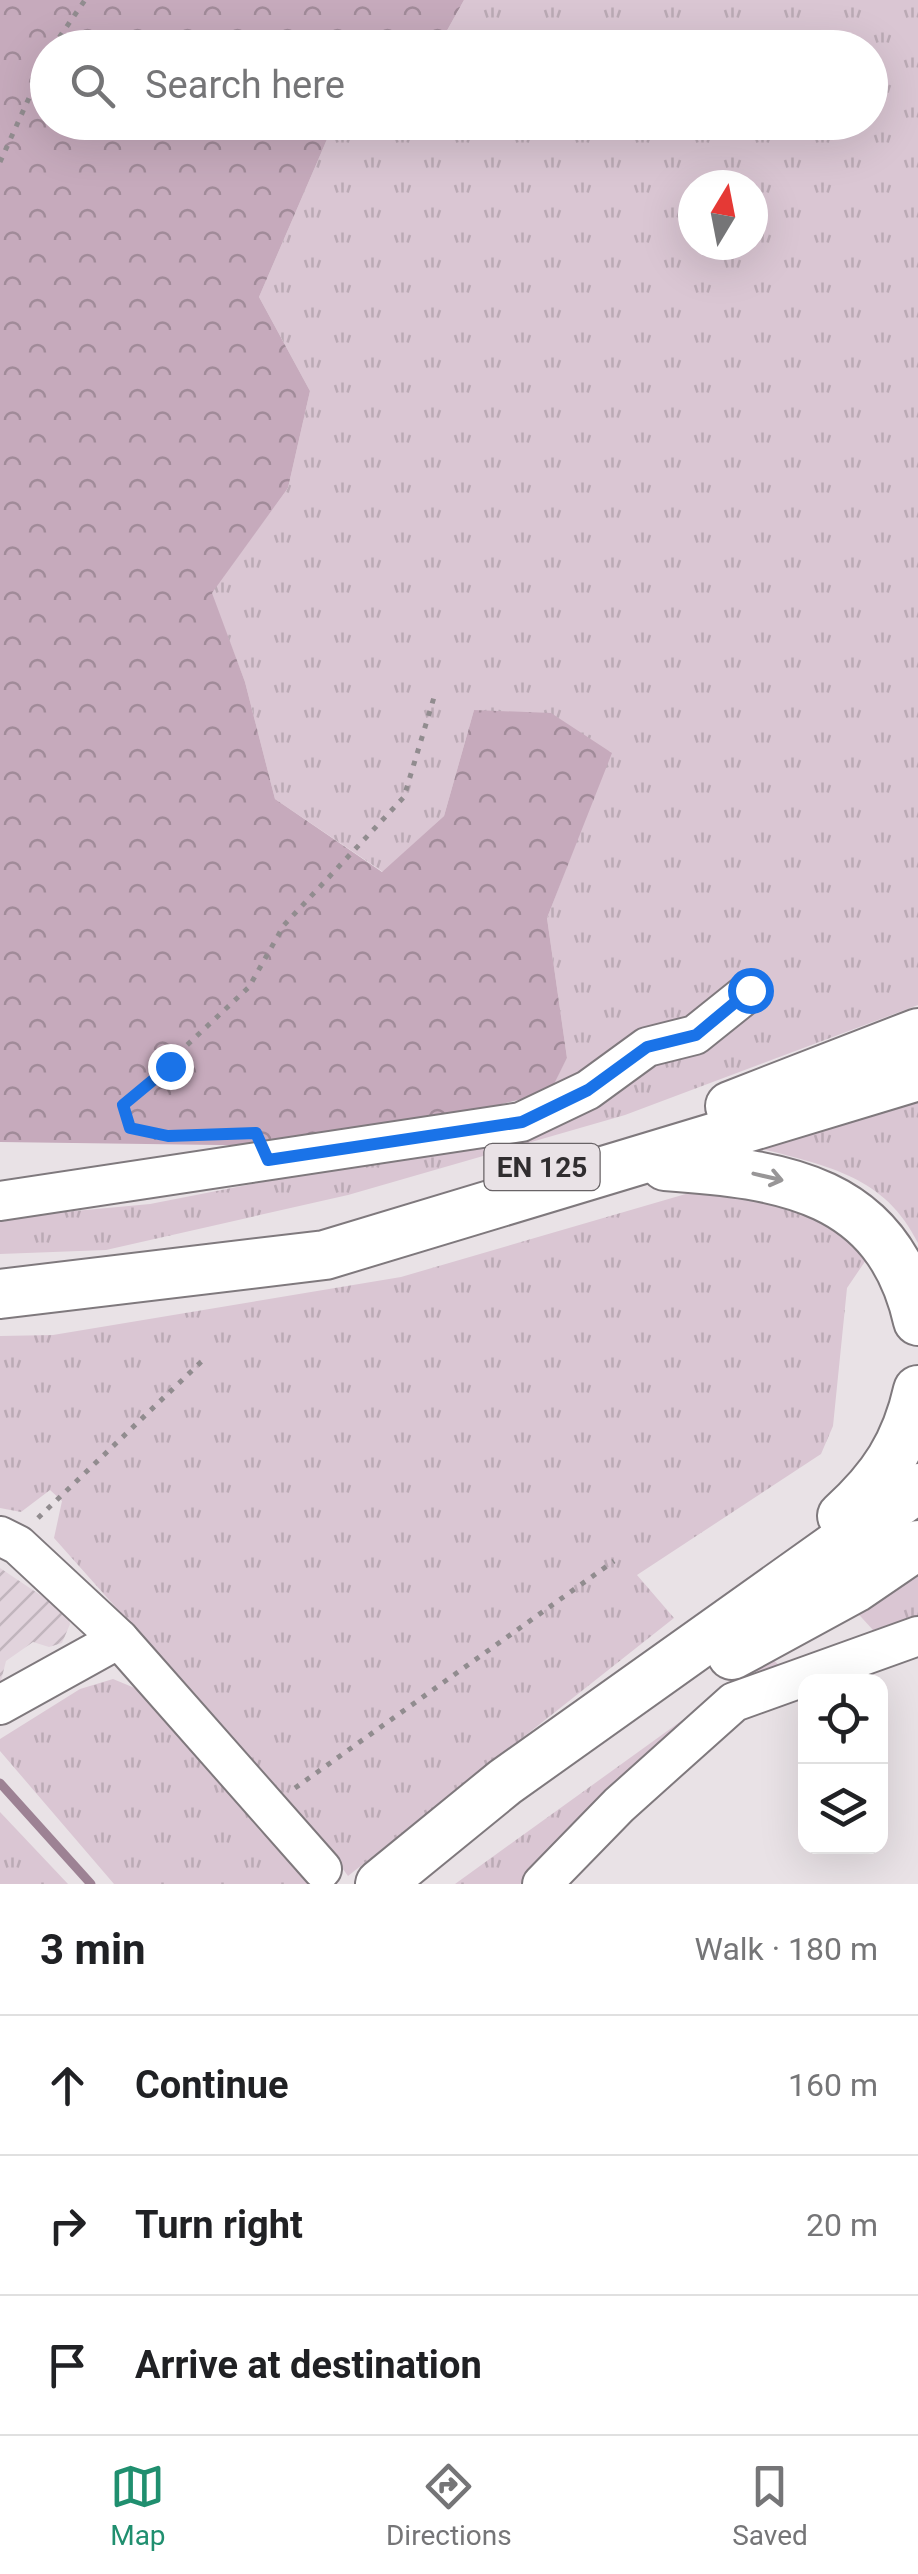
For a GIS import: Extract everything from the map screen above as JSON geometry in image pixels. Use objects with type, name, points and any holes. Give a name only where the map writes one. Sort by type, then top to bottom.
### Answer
[{"type":"main road","points":[[714,1112],[918,1033]]},
{"type":"main road","name":"EN 125","points":[[162,1276],[470,1189],[918,1046]]},
{"type":"main road","name":"EN 125","points":[[0,1294],[325,1255],[918,1076]]},
{"type":"main road","points":[[636,1164],[768,1175],[818,1192],[865,1219],[893,1256],[912,1296],[918,1321]]},
{"type":"main road","points":[[639,1688],[866,1494],[894,1462],[918,1390]]},
{"type":"main road","points":[[381,1884],[505,1782],[918,1488]]},
{"type":"main road","points":[[381,1884],[597,1750],[918,1522]]},
{"type":"main road","points":[[732,1655],[841,1596],[918,1545]]},
{"type":"street","points":[[0,1201],[522,1122],[588,1090],[647,1047],[696,1035],[750,990]]},
{"type":"street","points":[[9,1540],[119,1639],[322,1868]]},
{"type":"street","points":[[542,1884],[618,1805],[734,1702],[918,1636]]},
{"type":"street","points":[[0,1705],[119,1639]]},
{"type":"path","points":[[64,30],[85,0]]},
{"type":"path","points":[[0,162],[30,96]]},
{"type":"path","points":[[224,1132],[168,1136],[130,1128],[123,1105],[249,987],[284,926],[404,797],[435,694]]},
{"type":"path","points":[[9,1540],[202,1362]]},
{"type":"path","points":[[274,1814],[303,1779],[614,1561]]},
{"type":"shaded area","points":[[0,1568],[67,1613],[70,1624],[62,1643],[49,1647],[33,1642],[6,1661],[0,1685]]},
{"type":"green space","points":[[0,0],[464,0],[447,30],[30,30],[30,140],[327,140],[259,297],[310,391],[288,488],[212,593],[245,682],[275,799],[382,872],[444,816],[474,710],[551,713],[612,753],[547,918],[567,1058],[550,1092],[415,1126],[295,1146],[0,1142]]},
{"type":"green space","points":[[464,0],[918,0],[918,1005],[625,1115],[348,1195],[106,1250],[0,1254],[0,1218],[150,1204],[396,1156],[549,1092],[567,1058],[547,918],[611,752],[474,710],[444,816],[383,872],[275,799],[245,682],[211,593],[288,488],[310,391],[259,297],[327,140],[888,140],[888,30],[447,30]]},
{"type":"green space","points":[[918,1097],[918,1243],[904,1220],[870,1187],[829,1168],[756,1147]]},
{"type":"green space","points":[[720,1184],[840,1225],[868,1257],[847,1288],[833,1426],[821,1454],[637,1575],[674,1618],[348,1876],[316,1832],[54,1538],[62,1501],[50,1490],[21,1512],[0,1508],[0,1336],[53,1335],[401,1277]]},
{"type":"green space","points":[[918,1564],[918,1615],[873,1630],[851,1606]]},
{"type":"green space","points":[[770,1657],[781,1667],[708,1712],[520,1884],[455,1884]]},
{"type":"green space","points":[[113,1679],[142,1691],[261,1832],[287,1849],[314,1884],[114,1884],[0,1751],[0,1739],[80,1689]]},
{"type":"green space","points":[[0,1812],[68,1884],[0,1884]]},
{"type":"waterway","points":[[0,1783],[91,1884]]},
{"type":"route","points":[[170,1066],[123,1105],[130,1128],[168,1136],[256,1133],[268,1160],[346,1151],[522,1122],[588,1090],[647,1047],[696,1035],[750,990]]}]
